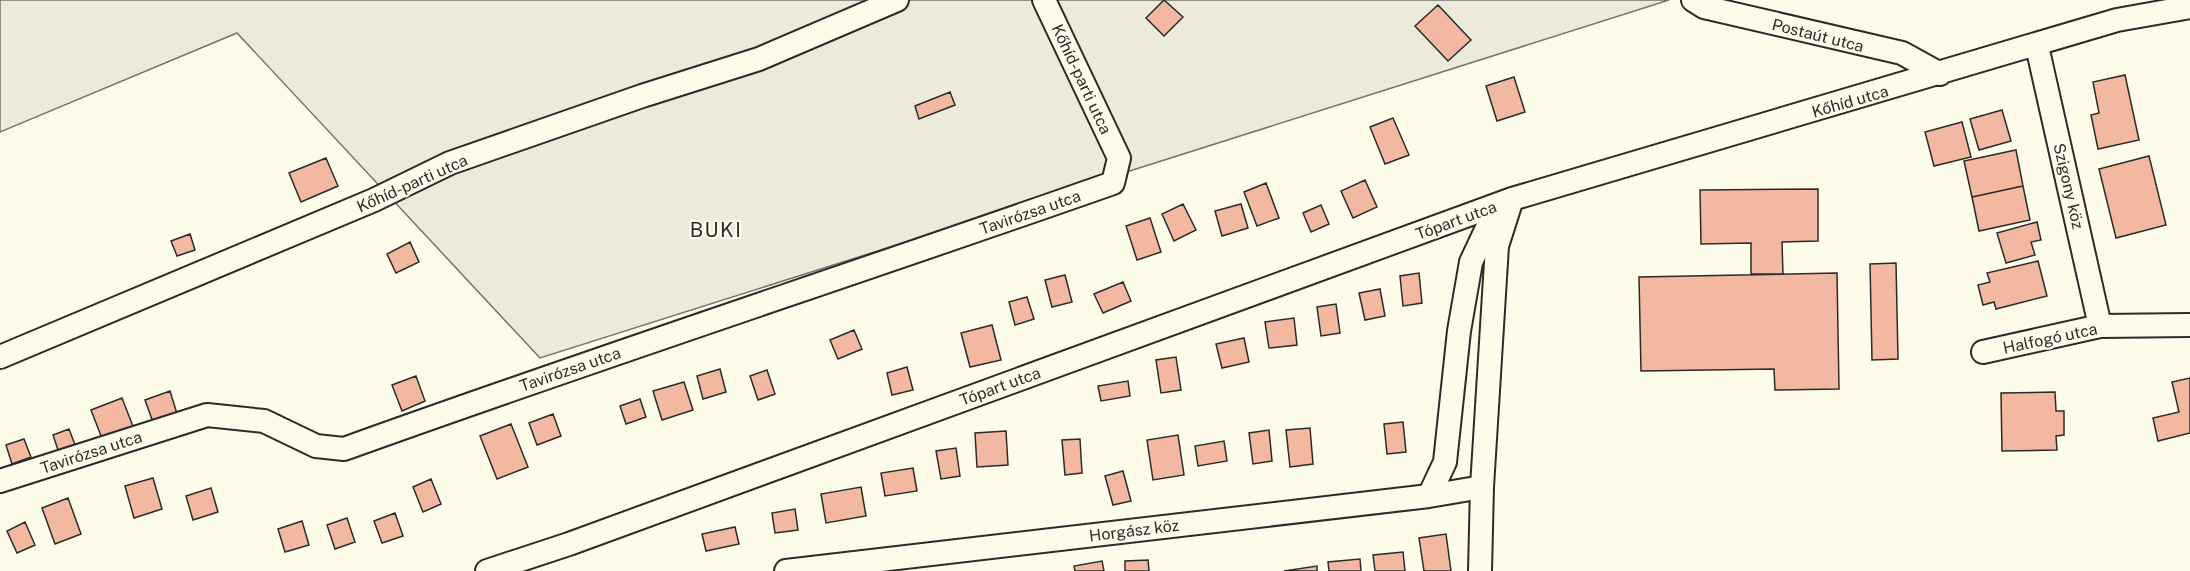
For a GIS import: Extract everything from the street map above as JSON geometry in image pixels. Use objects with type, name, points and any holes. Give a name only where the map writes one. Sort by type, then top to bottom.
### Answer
[{"type":"street","name":"Kőhíd-parti utca","points":[[0,357],[374,200],[450,163],[642,96],[759,59],[897,0]]},
{"type":"street","name":"Kőhíd-parti utca","points":[[1044,0],[1119,158]]},
{"type":"street","name":"Postaút utca","points":[[1693,0],[1715,10],[1902,53],[1940,74]]},
{"type":"street","name":"Kőhíd utca","points":[[1512,199],[2037,46],[2117,20],[2190,7]]},
{"type":"street","name":"Szigony köz","points":[[2037,46],[2100,326]]},
{"type":"street","name":"Tavirózsa utca","points":[[0,481],[207,415],[264,421],[316,446],[344,449],[570,368],[834,281],[1113,183],[1119,158]]},
{"type":"street","points":[[1480,571],[1482,487],[1497,246],[1512,199]]},
{"type":"street","points":[[1429,496],[1445,462],[1458,331],[1471,262],[1487,228],[1512,199]]},
{"type":"street","name":"Tópart utca","points":[[487,571],[568,544],[1512,199]]},
{"type":"street","name":"Halfogó utca","points":[[1983,352],[2100,326],[2190,325]]},
{"type":"street","name":"Horgász köz","points":[[786,571],[1429,496],[1482,487]]},
{"type":"shaded area","points":[[0,0],[1669,0],[540,358],[237,33],[0,132]]},
{"type":"building","points":[[1164,0],[1183,17],[1164,36],[1146,18]]},
{"type":"building","points":[[1438,5],[1471,40],[1448,61],[1415,26]]},
{"type":"building","points":[[2125,75],[2139,140],[2098,149],[2091,115],[2099,113],[2093,82]]},
{"type":"building","points":[[1514,77],[1525,112],[1497,121],[1486,86]]},
{"type":"building","points":[[950,92],[955,105],[919,119],[915,106]]},
{"type":"building","points":[[2002,110],[2011,141],[1979,150],[1970,119]]},
{"type":"building","points":[[1393,118],[1409,155],[1385,164],[1370,127]]},
{"type":"building","points":[[1962,122],[1971,157],[1934,166],[1925,132]]},
{"type":"building","points":[[2016,150],[2023,186],[1972,197],[1964,161]]},
{"type":"building","points":[[2149,156],[2166,225],[2116,238],[2099,169]]},
{"type":"building","points":[[326,158],[338,186],[301,202],[289,173]]},
{"type":"building","points":[[1365,180],[1377,207],[1353,218],[1341,191]]},
{"type":"building","points":[[1266,183],[1279,218],[1257,226],[1244,192]]},
{"type":"building","points":[[2023,186],[2030,220],[1979,231],[1972,197]]},
{"type":"building","points":[[1818,189],[1818,241],[1782,242],[1783,274],[1751,274],[1751,243],[1701,244],[1700,190]]},
{"type":"building","points":[[1183,204],[1196,230],[1174,241],[1162,214]]},
{"type":"building","points":[[1241,204],[1248,228],[1222,236],[1215,211]]},
{"type":"building","points":[[1321,205],[1329,224],[1311,232],[1303,213]]},
{"type":"building","points":[[1150,218],[1161,252],[1137,260],[1126,226]]},
{"type":"building","points":[[2037,222],[2041,240],[2031,242],[2035,255],[2006,263],[1997,233]]},
{"type":"building","points":[[190,234],[195,250],[177,256],[171,241]]},
{"type":"building","points":[[410,242],[419,262],[396,273],[387,254]]},
{"type":"building","points":[[2038,261],[2047,296],[1996,309],[1994,302],[1983,305],[1978,285],[1990,282],[1987,273]]},
{"type":"building","points":[[1896,263],[1898,359],[1872,360],[1870,264]]},
{"type":"building","points":[[1419,273],[1422,303],[1403,306],[1400,276]]},
{"type":"building","points":[[1837,273],[1839,389],[1775,390],[1774,369],[1641,371],[1639,277]]},
{"type":"building","points":[[1065,275],[1072,302],[1052,307],[1045,280]]},
{"type":"building","points":[[1123,282],[1131,301],[1103,313],[1094,294]]},
{"type":"building","points":[[1380,289],[1385,316],[1365,320],[1359,293]]},
{"type":"building","points":[[1027,297],[1034,319],[1015,325],[1009,302]]},
{"type":"building","points":[[1336,304],[1340,333],[1321,336],[1317,307]]},
{"type":"building","points":[[1294,318],[1297,345],[1269,348],[1265,322]]},
{"type":"building","points":[[992,325],[1001,360],[970,367],[961,333]]},
{"type":"building","points":[[854,330],[862,349],[838,359],[830,340]]},
{"type":"building","points":[[1244,338],[1249,362],[1222,368],[1216,344]]},
{"type":"building","points":[[1176,357],[1181,390],[1161,393],[1156,360]]},
{"type":"building","points":[[907,367],[913,390],[892,395],[887,373]]},
{"type":"building","points":[[720,369],[726,392],[703,399],[697,376]]},
{"type":"building","points":[[767,370],[775,394],[758,400],[750,376]]},
{"type":"building","points":[[416,376],[425,401],[402,411],[392,385]]},
{"type":"building","points":[[2190,378],[2190,433],[2158,441],[2153,418],[2179,412],[2172,382]]},
{"type":"building","points":[[1128,381],[1130,396],[1101,401],[1098,386]]},
{"type":"building","points":[[684,382],[693,410],[662,420],[653,391]]},
{"type":"building","points":[[170,391],[178,417],[154,425],[145,400]]},
{"type":"building","points":[[2055,392],[2056,411],[2064,411],[2064,435],[2056,436],[2057,450],[2002,451],[2001,393]]},
{"type":"building","points":[[122,398],[134,429],[103,441],[91,410]]},
{"type":"building","points":[[640,399],[646,417],[626,424],[620,406]]},
{"type":"building","points":[[553,414],[561,436],[537,445],[529,423]]},
{"type":"building","points":[[1403,422],[1406,452],[1387,454],[1384,424]]},
{"type":"building","points":[[511,424],[528,467],[497,479],[480,436]]},
{"type":"building","points":[[1310,428],[1313,464],[1290,467],[1286,430]]},
{"type":"building","points":[[69,429],[77,450],[60,456],[53,435]]},
{"type":"building","points":[[1269,430],[1272,461],[1253,464],[1249,433]]},
{"type":"building","points":[[1006,431],[1008,465],[977,467],[975,433]]},
{"type":"building","points":[[1178,435],[1184,475],[1153,480],[1147,440]]},
{"type":"building","points":[[24,439],[31,457],[12,464],[6,445]]},
{"type":"building","points":[[1080,439],[1082,473],[1065,475],[1062,440]]},
{"type":"building","points":[[1224,441],[1227,461],[1198,466],[1195,446]]},
{"type":"building","points":[[956,448],[960,476],[941,479],[936,451]]},
{"type":"building","points":[[913,468],[917,491],[885,496],[881,473]]},
{"type":"building","points":[[1123,471],[1131,501],[1113,505],[1105,476]]},
{"type":"building","points":[[153,478],[162,509],[134,518],[125,486]]},
{"type":"building","points":[[431,479],[441,504],[423,512],[413,487]]},
{"type":"building","points":[[861,487],[866,516],[826,523],[821,494]]},
{"type":"building","points":[[211,488],[218,512],[193,520],[186,496]]},
{"type":"building","points":[[68,498],[81,534],[55,544],[42,508]]},
{"type":"building","points":[[795,509],[798,530],[775,533],[772,513]]},
{"type":"building","points":[[395,513],[403,536],[382,543],[374,521]]},
{"type":"building","points":[[347,518],[355,542],[335,549],[327,525]]},
{"type":"building","points":[[302,521],[309,545],[285,552],[278,529]]},
{"type":"building","points":[[25,522],[35,545],[17,553],[7,531]]},
{"type":"building","points":[[735,527],[739,544],[706,551],[702,534]]},
{"type":"building","points":[[1446,534],[1451,571],[1424,571],[1419,538]]},
{"type":"building","points":[[1403,552],[1405,571],[1375,571],[1373,555]]},
{"type":"building","points":[[1360,559],[1361,571],[1329,571],[1328,562]]},
{"type":"building","points":[[1148,560],[1149,571],[1125,571],[1125,561]]},
{"type":"building","points":[[1102,561],[1104,571],[1075,571],[1074,566]]},
{"type":"building","points":[[1317,566],[1317,571],[1284,571]]},
{"type":"district","name":"BUKI","points":[[716,230]]}]
